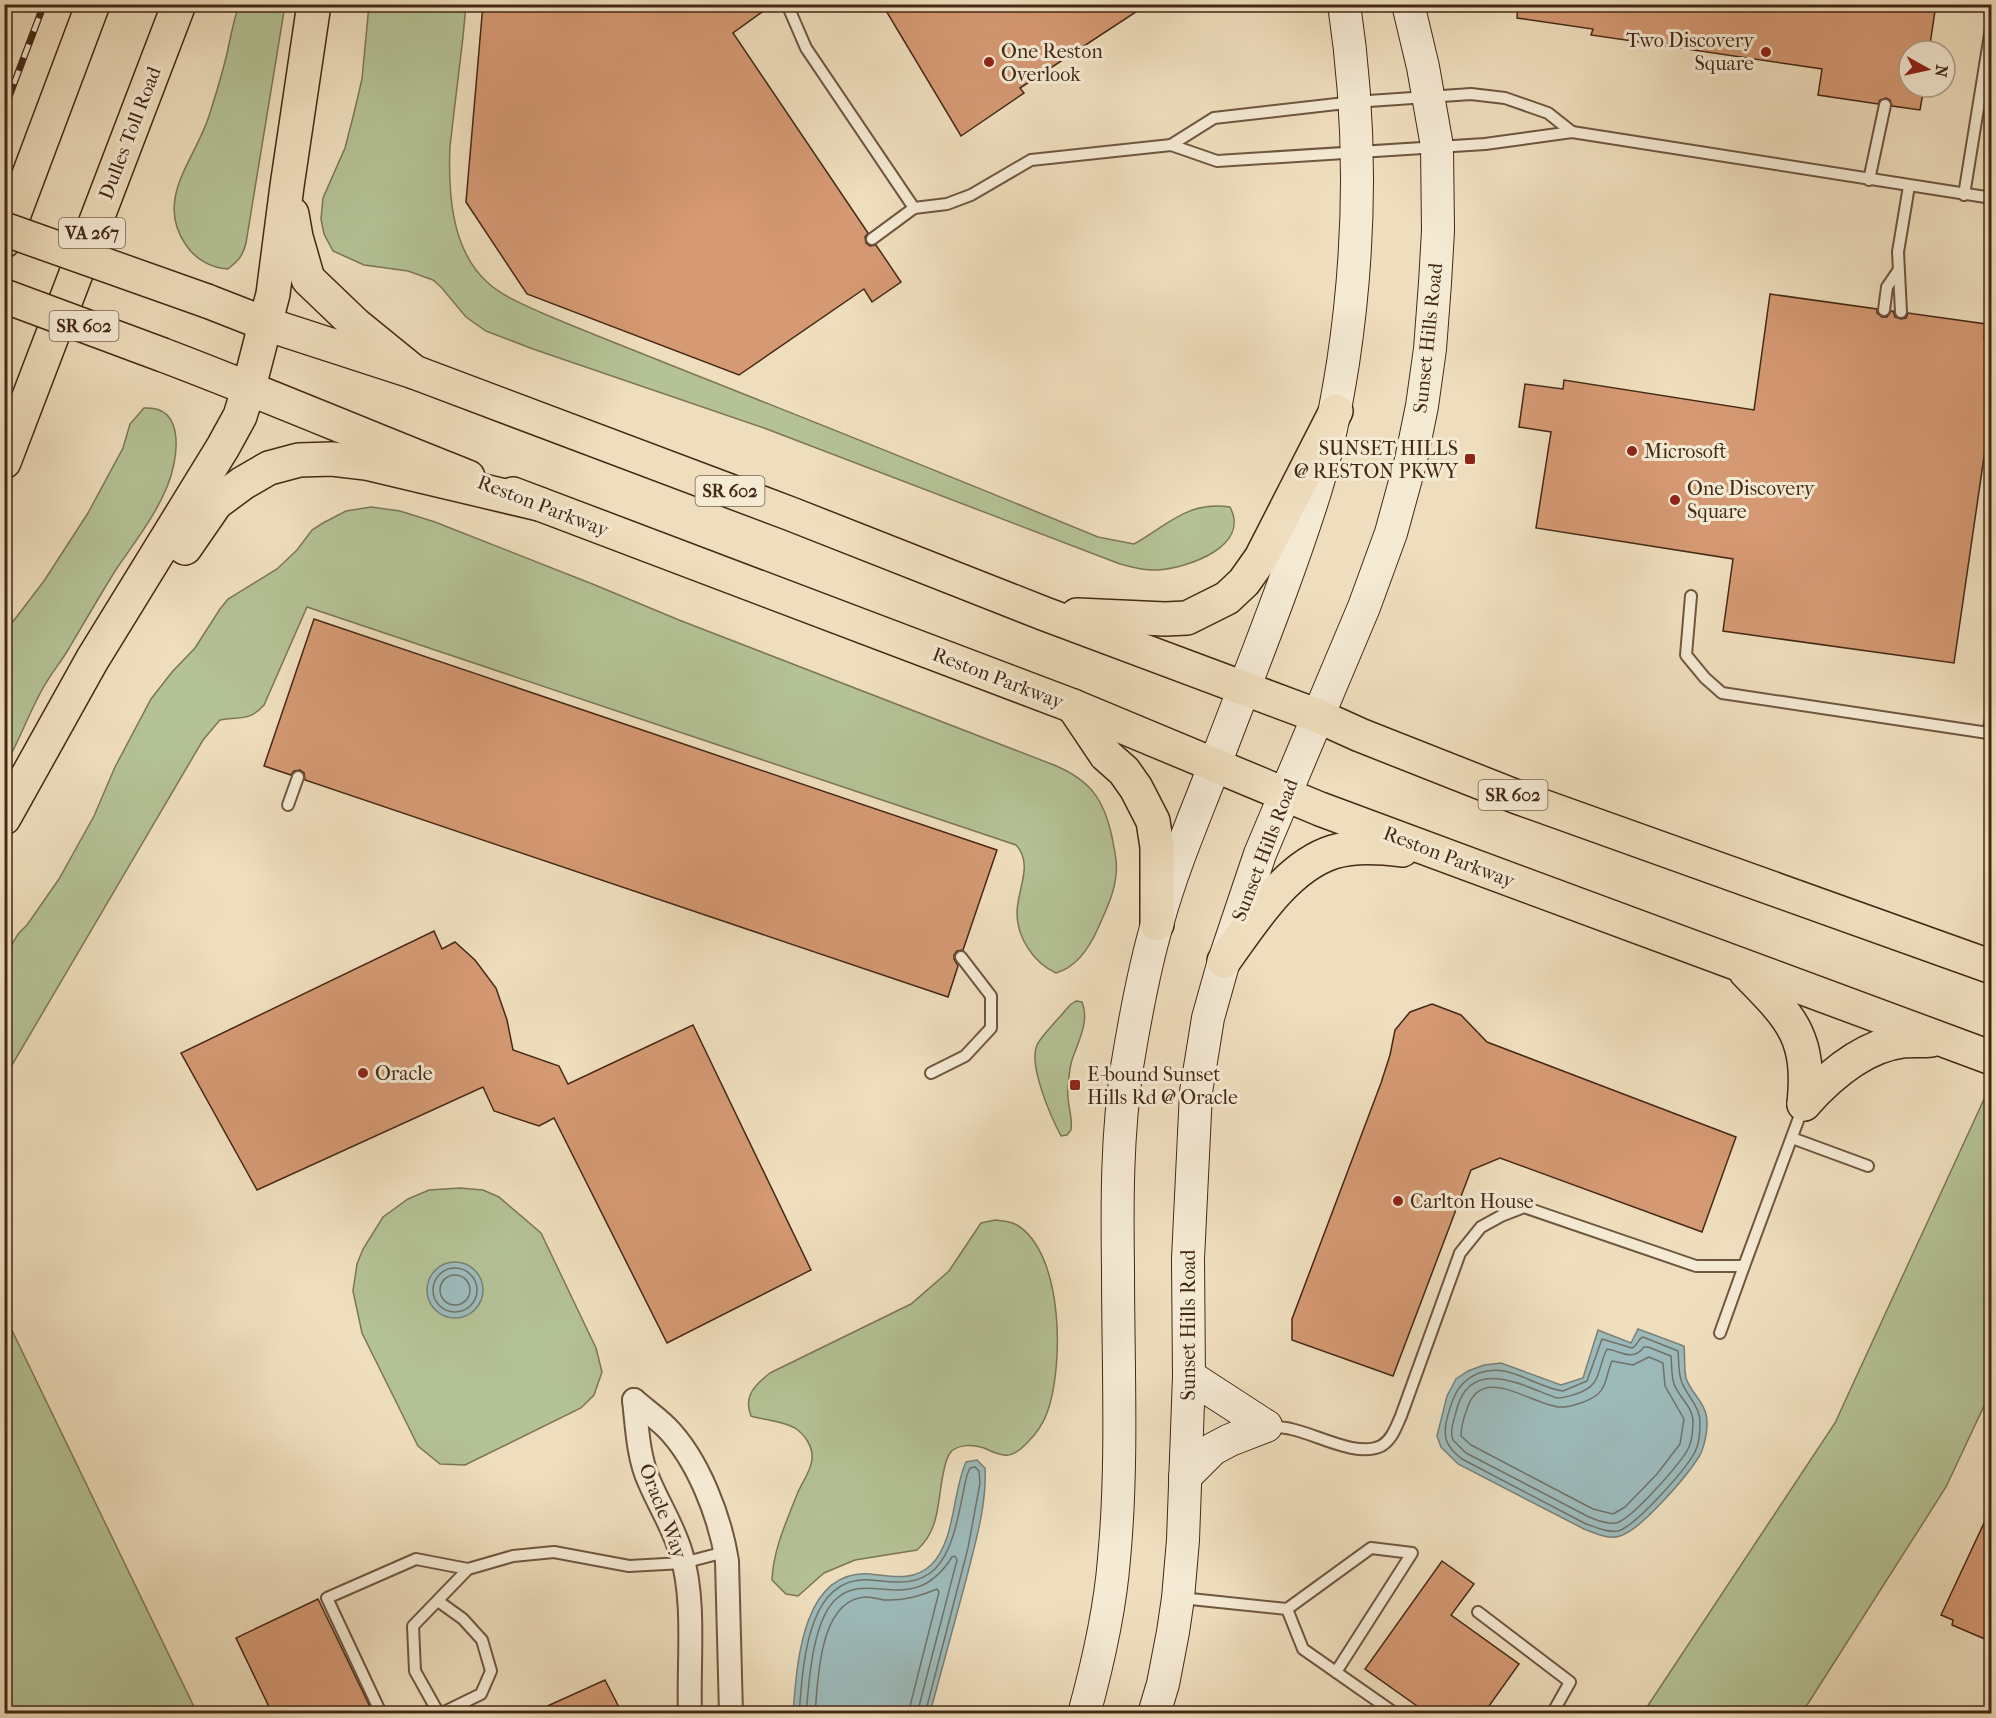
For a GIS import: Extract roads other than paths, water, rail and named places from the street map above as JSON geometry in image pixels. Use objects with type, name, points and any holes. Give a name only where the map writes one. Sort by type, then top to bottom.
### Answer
[{"type":"main road","points":[[4,241],[93,4]]},
{"type":"main road","name":"Dulles Toll Road","points":[[4,462],[179,4]]},
{"type":"main road","points":[[4,818],[92,660],[240,416],[273,294],[314,4]]},
{"type":"main road","points":[[1084,1713],[1106,1624],[1115,1549],[1118,1502],[1120,1131],[1133,1037],[1157,924],[1174,868],[1244,689],[1316,488],[1335,411],[1355,262],[1358,204],[1353,72],[1344,4]]},
{"type":"main road","name":"Sunset Hills Road","points":[[1154,1713],[1163,1684],[1178,1598],[1189,1376],[1188,1259],[1196,1092],[1208,1018],[1224,961],[1260,854],[1364,607],[1391,533],[1411,460],[1424,394],[1434,305],[1438,231],[1437,146],[1408,4]]},
{"type":"main road","points":[[287,186],[296,237],[308,279],[346,316],[414,372]]},
{"type":"main road","name":"SR 602","points":[[4,228],[266,324],[414,372],[1318,716],[1517,797],[1992,968]]},
{"type":"main road","name":"Reston Parkway","points":[[4,296],[249,387],[356,433],[539,504],[1073,706],[1284,795],[1966,1048]]},
{"type":"main road","points":[[1045,614],[1139,619],[1187,618],[1227,598],[1244,582],[1261,558],[1335,411]]},
{"type":"main road","points":[[32,770],[216,503],[243,483],[269,468],[299,460],[332,459],[366,463],[539,504]]},
{"type":"main road","points":[[1073,706],[1107,754],[1124,771],[1136,788],[1153,821],[1157,847],[1157,924]]},
{"type":"main road","points":[[1224,961],[1258,914],[1293,874],[1332,852],[1355,848],[1384,848],[1442,854]]},
{"type":"main road","points":[[1739,964],[1791,1020],[1804,1056],[1807,1077],[1804,1104]]},
{"type":"main road","points":[[1804,1104],[1823,1083],[1870,1051],[1901,1041],[1966,1048]]},
{"type":"main road","points":[[1189,1376],[1266,1426]]},
{"type":"main road","points":[[1185,1477],[1212,1449],[1266,1426]]},
{"type":"street","name":"Oracle Way","points":[[690,1713],[689,1623],[683,1563],[670,1525],[648,1479],[640,1446],[634,1400],[667,1428],[689,1456],[712,1508],[725,1552],[729,1596],[731,1713]]},
{"type":"lane","points":[[787,4],[806,48],[914,208]]},
{"type":"lane","points":[[1964,195],[1992,22]]},
{"type":"lane","points":[[1171,145],[1214,118],[1354,102],[1471,94],[1505,98],[1548,113],[1572,132]]},
{"type":"lane","points":[[1869,180],[1885,105]]},
{"type":"lane","points":[[872,239],[914,208],[946,204],[970,195],[1031,160],[1171,145],[1217,161],[1485,144],[1572,132],[1992,198]]},
{"type":"lane","points":[[1901,312],[1898,252],[1909,186]]},
{"type":"lane","points":[[1884,310],[1887,288],[1898,271]]},
{"type":"lane","points":[[1691,596],[1686,655],[1705,678],[1722,693],[1988,733],[1992,712]]},
{"type":"lane","points":[[288,806],[298,777]]},
{"type":"lane","points":[[931,1072],[965,1056],[991,1028],[991,996],[961,957]]},
{"type":"lane","points":[[1720,1333],[1804,1104]]},
{"type":"lane","points":[[1792,1138],[1868,1166]]},
{"type":"lane","points":[[1266,1426],[1291,1429],[1353,1448],[1367,1450],[1381,1446],[1392,1437],[1460,1253],[1480,1227],[1524,1207],[1696,1266],[1744,1266]]},
{"type":"lane","points":[[1178,1598],[1287,1610],[1371,1548],[1412,1554],[1336,1672]]},
{"type":"lane","points":[[383,1713],[379,1709],[327,1598],[416,1559],[468,1569],[513,1556],[554,1552],[629,1566],[683,1563],[725,1552]]},
{"type":"lane","points":[[438,1601],[463,1619],[482,1640],[491,1671],[481,1694],[439,1713],[415,1671],[413,1626],[468,1569]]},
{"type":"lane","points":[[1287,1610],[1303,1649],[1396,1713]]},
{"type":"lane","points":[[1478,1612],[1570,1682],[1552,1713]]},
{"type":"water","points":[[449,1262],[461,1262],[471,1266],[479,1274],[483,1290],[479,1306],[471,1314],[461,1318],[449,1318],[439,1314],[431,1306],[427,1296],[427,1284],[431,1274],[439,1266]]},
{"type":"water","points":[[1638,1329],[1684,1346],[1686,1378],[1704,1409],[1707,1424],[1703,1446],[1694,1464],[1663,1501],[1629,1532],[1611,1537],[1584,1529],[1458,1464],[1441,1447],[1437,1436],[1447,1396],[1456,1379],[1468,1371],[1484,1365],[1501,1363],[1561,1385],[1583,1378],[1598,1330],[1631,1343]]},
{"type":"water","points":[[977,1460],[985,1468],[980,1524],[930,1713],[793,1713],[801,1647],[816,1603],[829,1587],[847,1577],[870,1574],[909,1576],[931,1565],[945,1543],[966,1462]]},
{"type":"railway","points":[[4,26],[12,4]]},
{"type":"railway","points":[[4,110],[44,4]]},
{"type":"place","name":"Two Discovery Square","points":[[1766,52]]},
{"type":"place","name":"One Reston Overlook","points":[[989,62]]},
{"type":"place","name":"Microsoft","points":[[1632,451]]},
{"type":"place","name":"SUNSET HILLS @ RESTON PKWY","points":[[1470,459]]},
{"type":"place","name":"One Discovery Square","points":[[1675,500]]},
{"type":"place","name":"Oracle","points":[[363,1073]]},
{"type":"place","name":"E-bound Sunset Hills Rd @ Oracle","points":[[1075,1085]]},
{"type":"place","name":"Carlton House","points":[[1398,1201]]}]
